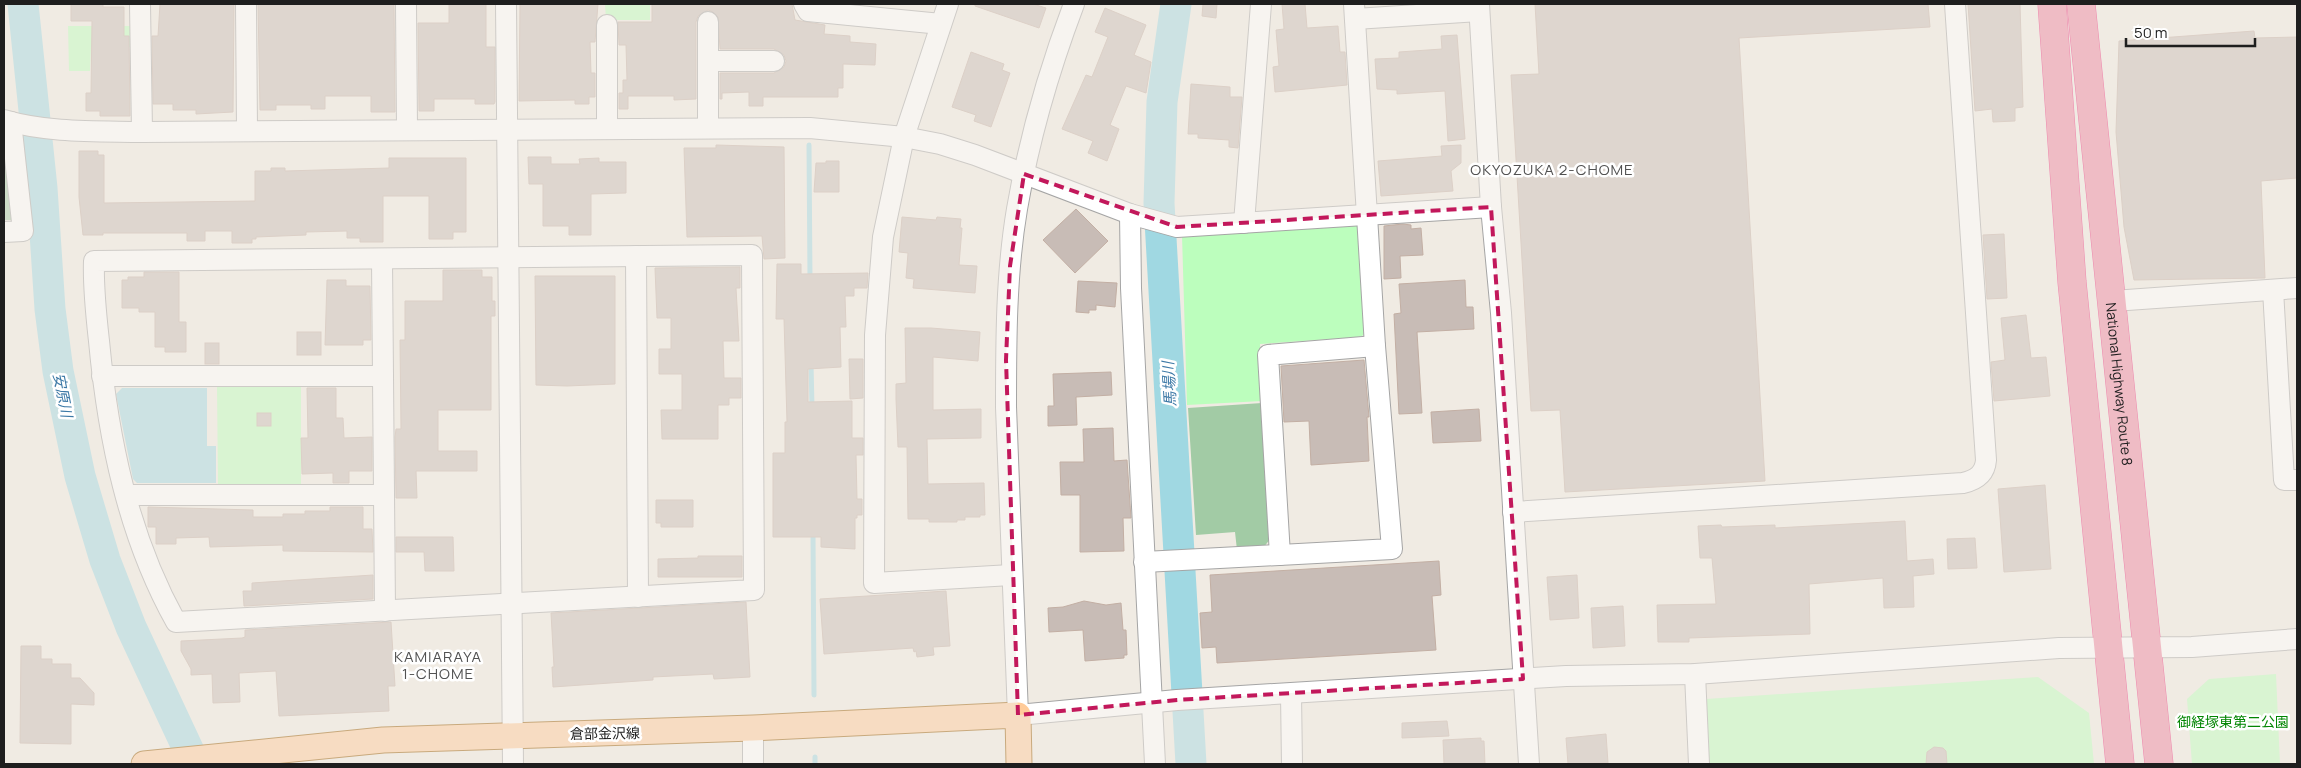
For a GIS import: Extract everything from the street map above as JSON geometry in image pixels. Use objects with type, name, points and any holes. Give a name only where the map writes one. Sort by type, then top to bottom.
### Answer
[{"type":"highway","points":[[2052,4],[2072,282],[2120,764]]},
{"type":"highway","name":"National Highway Route 8","points":[[2081,4],[2100,203],[2113,301],[2159,764]]},
{"type":"main road","name":"倉部金沢線","points":[[153,764],[384,740],[753,728],[1018,715]]},
{"type":"main road","points":[[1018,715],[1018,764]]},
{"type":"street","points":[[140,4],[142,132]]},
{"type":"street","points":[[246,4],[247,131]]},
{"type":"street","points":[[406,4],[407,130]]},
{"type":"street","points":[[506,4],[513,764]]},
{"type":"street","points":[[804,4],[808,11],[872,10],[941,24]]},
{"type":"street","points":[[948,4],[904,137],[883,237],[875,335],[874,583],[1011,575]]},
{"type":"street","points":[[1074,4],[1047,83],[1024,174],[1010,266],[1006,360],[1011,575],[1018,715],[1177,700],[1523,679],[1695,674],[2059,648],[2192,647],[2297,639]]},
{"type":"street","points":[[1244,223],[1261,4]]},
{"type":"street","points":[[1514,512],[1963,483],[1972,481],[1981,475],[1986,468],[1986,460],[1956,4]]},
{"type":"street","points":[[1152,562],[1392,549],[1375,346],[1354,11],[1479,7],[1491,207],[1501,313],[1529,764]]},
{"type":"street","points":[[708,22],[708,127]]},
{"type":"street","points":[[607,25],[607,128]]},
{"type":"street","points":[[708,62],[774,61]]},
{"type":"street","points":[[4,232],[23,231],[11,122],[61,129],[142,132],[708,127],[810,128],[904,137],[975,155],[1161,224],[1244,223],[1491,207]]},
{"type":"street","points":[[1130,214],[1131,288],[1152,562],[1155,764]]},
{"type":"street","points":[[752,255],[754,590],[512,605],[176,622],[164,601],[147,559],[111,441],[102,376],[94,284],[94,261],[507,258],[752,255]]},
{"type":"street","points":[[636,256],[638,597]]},
{"type":"street","points":[[382,258],[385,611]]},
{"type":"street","points":[[2113,301],[2297,288]]},
{"type":"street","points":[[2273,290],[2284,480],[2297,480]]},
{"type":"street","points":[[1280,555],[1268,355],[1375,346]]},
{"type":"street","points":[[102,376],[383,376]]},
{"type":"street","points":[[126,495],[384,496]]},
{"type":"street","points":[[1695,674],[1700,764]]},
{"type":"street","points":[[1291,694],[1292,764]]},
{"type":"street","points":[[753,728],[754,764]]},
{"type":"highlighted area","points":[[1024,174],[1177,227],[1491,207],[1523,679],[1177,700],[1018,715],[1006,360],[1010,266]]},
{"type":"green space","points":[[605,4],[650,4],[650,20],[606,20]]},
{"type":"green space","points":[[68,26],[134,26],[134,47],[91,47],[90,71],[69,71]]},
{"type":"green space","points":[[4,137],[15,220],[4,220]]},
{"type":"green space","points":[[1362,222],[1368,330],[1361,337],[1260,344],[1262,401],[1187,405],[1182,235]]},
{"type":"green space","points":[[301,386],[301,484],[218,485],[217,387]]},
{"type":"green space","points":[[1262,403],[1271,538],[1263,548],[1237,550],[1235,532],[1196,535],[1188,408]]},
{"type":"green space","name":"御経塚東第二公園","points":[[2276,674],[2280,764],[2192,764],[2187,699],[2209,679]]},
{"type":"green space","points":[[2038,677],[2089,713],[2094,764],[1708,764],[1706,699]]},
{"type":"water","points":[[122,388],[207,388],[207,446],[216,446],[216,483],[137,483],[133,479],[116,394]]},
{"type":"building","points":[[71,4],[103,4],[103,7],[124,7],[124,36],[129,36],[130,116],[100,116],[100,111],[86,111],[86,93],[91,93],[92,21],[71,21]]},
{"type":"building","points":[[160,4],[234,4],[233,112],[196,114],[196,110],[173,110],[173,104],[153,104],[152,36],[158,36]]},
{"type":"building","points":[[258,4],[394,4],[395,112],[371,112],[371,96],[325,96],[325,109],[311,109],[311,105],[276,105],[276,110],[260,110]]},
{"type":"building","points":[[449,4],[486,4],[486,47],[495,47],[495,102],[494,104],[475,104],[475,99],[434,99],[434,111],[419,111],[418,23],[449,23]]},
{"type":"building","points":[[520,4],[598,4],[595,42],[590,42],[591,73],[595,73],[595,97],[589,97],[589,104],[575,104],[575,100],[519,101]]},
{"type":"building","points":[[652,4],[792,4],[795,20],[825,25],[824,34],[850,36],[850,42],[876,44],[875,65],[843,64],[843,88],[838,88],[838,97],[763,97],[763,106],[749,106],[749,92],[722,93],[722,99],[720,99],[720,73],[774,73],[784,67],[786,61],[784,55],[774,49],[720,49],[718,17],[708,10],[698,16],[696,22],[696,99],[674,100],[674,96],[628,96],[628,109],[619,109],[619,93],[623,93],[623,80],[627,80],[626,45],[619,45],[618,22],[652,22]]},
{"type":"building","points":[[975,4],[1033,4],[1046,8],[1039,28],[975,6]]},
{"type":"building","points":[[1203,4],[1217,4],[1216,18],[1202,16]]},
{"type":"building","points":[[1282,4],[1305,4],[1307,28],[1338,26],[1340,52],[1345,52],[1347,85],[1275,92],[1273,67],[1279,66],[1276,30],[1284,29]]},
{"type":"building","points":[[1535,4],[1928,4],[1930,27],[1739,38],[1765,481],[1565,492],[1560,410],[1531,411],[1511,75],[1539,74]]},
{"type":"building","points":[[1968,4],[2020,4],[2023,107],[2015,108],[2015,121],[1993,122],[1992,109],[1975,111]]},
{"type":"building","points":[[1105,8],[1146,25],[1134,55],[1151,62],[1146,93],[1126,86],[1110,125],[1119,129],[1107,161],[1088,153],[1093,141],[1062,129],[1086,75],[1092,77],[1108,37],[1095,32]]},
{"type":"building","points":[[2254,31],[2255,38],[2297,37],[2297,178],[2261,181],[2265,278],[2134,280],[2124,227],[2116,132],[2119,41]]},
{"type":"building","points":[[1457,35],[1465,139],[1448,141],[1445,91],[1397,94],[1397,90],[1377,89],[1375,59],[1399,58],[1399,52],[1442,49],[1441,36]]},
{"type":"building","points":[[971,52],[1004,64],[1002,70],[1010,73],[991,127],[974,121],[976,115],[952,107]]},
{"type":"building","points":[[1191,84],[1230,87],[1230,97],[1242,97],[1238,148],[1229,147],[1229,140],[1198,138],[1198,134],[1188,134]]},
{"type":"building","points":[[716,145],[784,147],[785,258],[764,259],[762,236],[687,237],[684,148],[716,148]]},
{"type":"building","points":[[1461,145],[1461,163],[1451,171],[1453,191],[1381,196],[1378,161],[1442,156],[1441,146]]},
{"type":"building","points":[[79,151],[98,151],[98,155],[104,155],[104,203],[255,201],[255,171],[271,171],[271,168],[285,168],[285,171],[389,168],[389,158],[466,158],[466,232],[453,232],[453,239],[429,239],[429,196],[383,196],[383,242],[360,242],[360,238],[347,238],[347,231],[306,232],[306,235],[256,237],[256,239],[252,239],[252,243],[232,243],[232,231],[205,231],[205,241],[187,241],[187,233],[103,233],[103,235],[83,235],[79,197]]},
{"type":"building","points":[[528,157],[551,157],[551,164],[580,164],[579,159],[599,158],[599,162],[626,162],[626,193],[591,194],[591,235],[569,235],[569,226],[543,226],[543,184],[529,184]]},
{"type":"building","points":[[826,161],[839,161],[839,192],[814,192],[816,163],[826,163]]},
{"type":"building","points":[[1076,209],[1108,241],[1075,273],[1043,240]]},
{"type":"building","points":[[902,217],[936,220],[937,217],[961,219],[959,265],[977,266],[975,293],[913,288],[914,279],[906,278],[908,253],[899,252]]},
{"type":"building","points":[[1411,225],[1411,229],[1421,228],[1423,255],[1400,256],[1401,278],[1384,279],[1384,226]]},
{"type":"building","points":[[2004,234],[2007,298],[1987,299],[1983,235]]},
{"type":"building","points":[[777,264],[801,264],[801,274],[868,273],[867,288],[854,288],[854,296],[845,296],[846,327],[840,327],[841,367],[808,369],[808,402],[852,401],[852,438],[863,438],[863,455],[856,455],[857,499],[862,499],[862,515],[857,515],[857,518],[855,518],[855,549],[821,547],[821,537],[773,537],[773,453],[785,453],[785,422],[787,422],[784,319],[776,319]]},
{"type":"building","points":[[740,267],[740,288],[736,288],[739,341],[723,341],[724,378],[741,378],[741,398],[729,398],[729,405],[718,405],[718,439],[662,439],[661,410],[682,410],[682,374],[659,374],[659,349],[671,349],[671,318],[657,318],[655,268]]},
{"type":"building","points":[[443,270],[482,270],[482,277],[492,277],[492,301],[495,301],[495,316],[491,316],[491,410],[438,410],[438,451],[477,451],[477,471],[416,471],[417,498],[396,498],[395,437],[396,429],[401,429],[400,340],[405,340],[405,301],[443,301]]},
{"type":"building","points":[[144,272],[179,272],[179,322],[186,322],[186,352],[165,352],[165,347],[155,347],[155,312],[139,312],[139,308],[122,308],[122,280],[128,280],[128,277],[144,277]]},
{"type":"building","points":[[535,276],[615,276],[615,384],[536,385]]},
{"type":"building","points":[[327,280],[346,280],[346,286],[370,286],[371,340],[363,340],[363,345],[325,345]]},
{"type":"building","points":[[1465,280],[1466,307],[1473,307],[1474,329],[1417,332],[1422,413],[1399,414],[1394,314],[1401,313],[1399,284]]},
{"type":"building","points":[[1078,281],[1117,283],[1115,307],[1096,305],[1096,310],[1089,310],[1089,313],[1076,312]]},
{"type":"building","points":[[2026,315],[2031,358],[2046,357],[2050,396],[1994,401],[1991,362],[2005,360],[2001,318]]},
{"type":"building","points":[[905,328],[980,332],[978,361],[933,357],[933,410],[981,409],[981,438],[927,439],[928,484],[984,483],[985,515],[965,517],[965,520],[957,520],[957,522],[929,522],[929,519],[908,519],[907,447],[898,447],[896,399],[896,384],[906,383]]},
{"type":"building","points":[[297,332],[321,332],[321,355],[297,355]]},
{"type":"building","points":[[205,343],[219,343],[219,364],[205,364]]},
{"type":"building","points":[[849,359],[863,359],[863,398],[850,399]]},
{"type":"building","points":[[1364,360],[1369,417],[1367,417],[1369,461],[1311,465],[1309,421],[1284,422],[1281,366]]},
{"type":"building","points":[[1111,372],[1112,395],[1076,397],[1077,425],[1048,426],[1048,406],[1054,406],[1053,374]]},
{"type":"building","points":[[307,388],[336,388],[336,418],[343,418],[344,438],[372,437],[372,471],[349,471],[349,483],[333,483],[333,473],[302,474],[301,438],[308,438]]},
{"type":"building","points":[[1479,409],[1481,441],[1433,443],[1431,412]]},
{"type":"building","points":[[257,413],[271,413],[271,426],[257,426]]},
{"type":"building","points":[[1113,428],[1114,461],[1127,460],[1131,518],[1123,518],[1124,551],[1080,552],[1080,495],[1061,495],[1060,462],[1084,462],[1083,429]]},
{"type":"building","points":[[2045,485],[2051,569],[2004,572],[1998,489]]},
{"type":"building","points":[[656,500],[693,500],[693,527],[661,527],[661,523],[656,523]]},
{"type":"building","points":[[148,507],[253,510],[253,517],[283,517],[283,514],[305,514],[305,511],[330,511],[330,507],[363,507],[363,529],[372,529],[373,552],[283,551],[283,545],[210,547],[209,537],[176,538],[176,544],[156,544],[156,527],[148,527]]},
{"type":"building","points":[[1905,521],[1907,561],[1933,559],[1934,574],[1913,576],[1914,607],[1884,608],[1883,578],[1809,584],[1810,634],[1689,638],[1689,642],[1658,642],[1657,605],[1716,604],[1712,558],[1700,558],[1698,526],[1775,525],[1775,528]]},
{"type":"building","points":[[396,537],[453,537],[454,571],[425,571],[424,552],[396,552]]},
{"type":"building","points":[[1975,538],[1977,568],[1948,569],[1947,539]]},
{"type":"building","points":[[698,556],[742,556],[742,577],[658,577],[658,559],[698,558]]},
{"type":"building","points":[[1439,561],[1441,595],[1432,596],[1436,650],[1217,663],[1216,647],[1202,648],[1200,613],[1212,612],[1210,575]]},
{"type":"building","points":[[373,575],[373,599],[244,606],[243,591],[252,591],[252,583]]},
{"type":"building","points":[[1577,575],[1579,618],[1550,620],[1547,577]]},
{"type":"building","points":[[946,591],[950,646],[933,647],[934,655],[917,657],[916,651],[914,652],[913,648],[824,654],[820,599]]},
{"type":"building","points":[[1084,601],[1106,605],[1121,603],[1123,630],[1126,630],[1127,655],[1124,655],[1124,658],[1085,661],[1083,630],[1049,632],[1048,608],[1063,607]]},
{"type":"building","points":[[746,602],[750,677],[714,679],[713,674],[653,677],[653,680],[553,687],[552,667],[554,667],[551,613]]},
{"type":"building","points":[[1623,606],[1625,646],[1593,648],[1591,608]]},
{"type":"building","points":[[391,622],[395,686],[388,686],[389,711],[279,716],[276,671],[239,673],[240,702],[213,703],[212,674],[191,675],[191,669],[181,651],[181,641],[242,638],[245,637],[245,630]]},
{"type":"building","points":[[21,646],[41,646],[41,659],[52,659],[52,664],[71,664],[71,678],[80,678],[94,693],[94,705],[71,704],[71,744],[20,743]]},
{"type":"building","points":[[1447,721],[1449,736],[1402,738],[1402,723]]},
{"type":"building","points":[[1606,734],[1608,763],[1568,764],[1566,738]]},
{"type":"building","points":[[1481,738],[1481,741],[1484,741],[1485,764],[1444,764],[1443,740]]},
{"type":"building","points":[[1934,747],[1943,748],[1946,751],[1947,764],[1926,764],[1927,752]]},
{"type":"waterway","name":"安原川","points":[[23,4],[42,188],[50,309],[58,371],[80,476],[105,560],[131,627],[195,764]]},
{"type":"waterway","name":"馬場川","points":[[1176,4],[1162,102],[1159,203],[1191,764]]},
{"type":"waterway","points":[[809,145],[810,280]]},
{"type":"waterway","points":[[811,363],[812,407]]},
{"type":"waterway","points":[[813,531],[814,695]]},
{"type":"waterway","points":[[815,757],[815,764]]},
{"type":"district","name":"OKYOZUKA 2-CHOME","points":[[1552,169]]},
{"type":"district","name":"KAMIARAYA 1-CHOME","points":[[438,664]]}]
